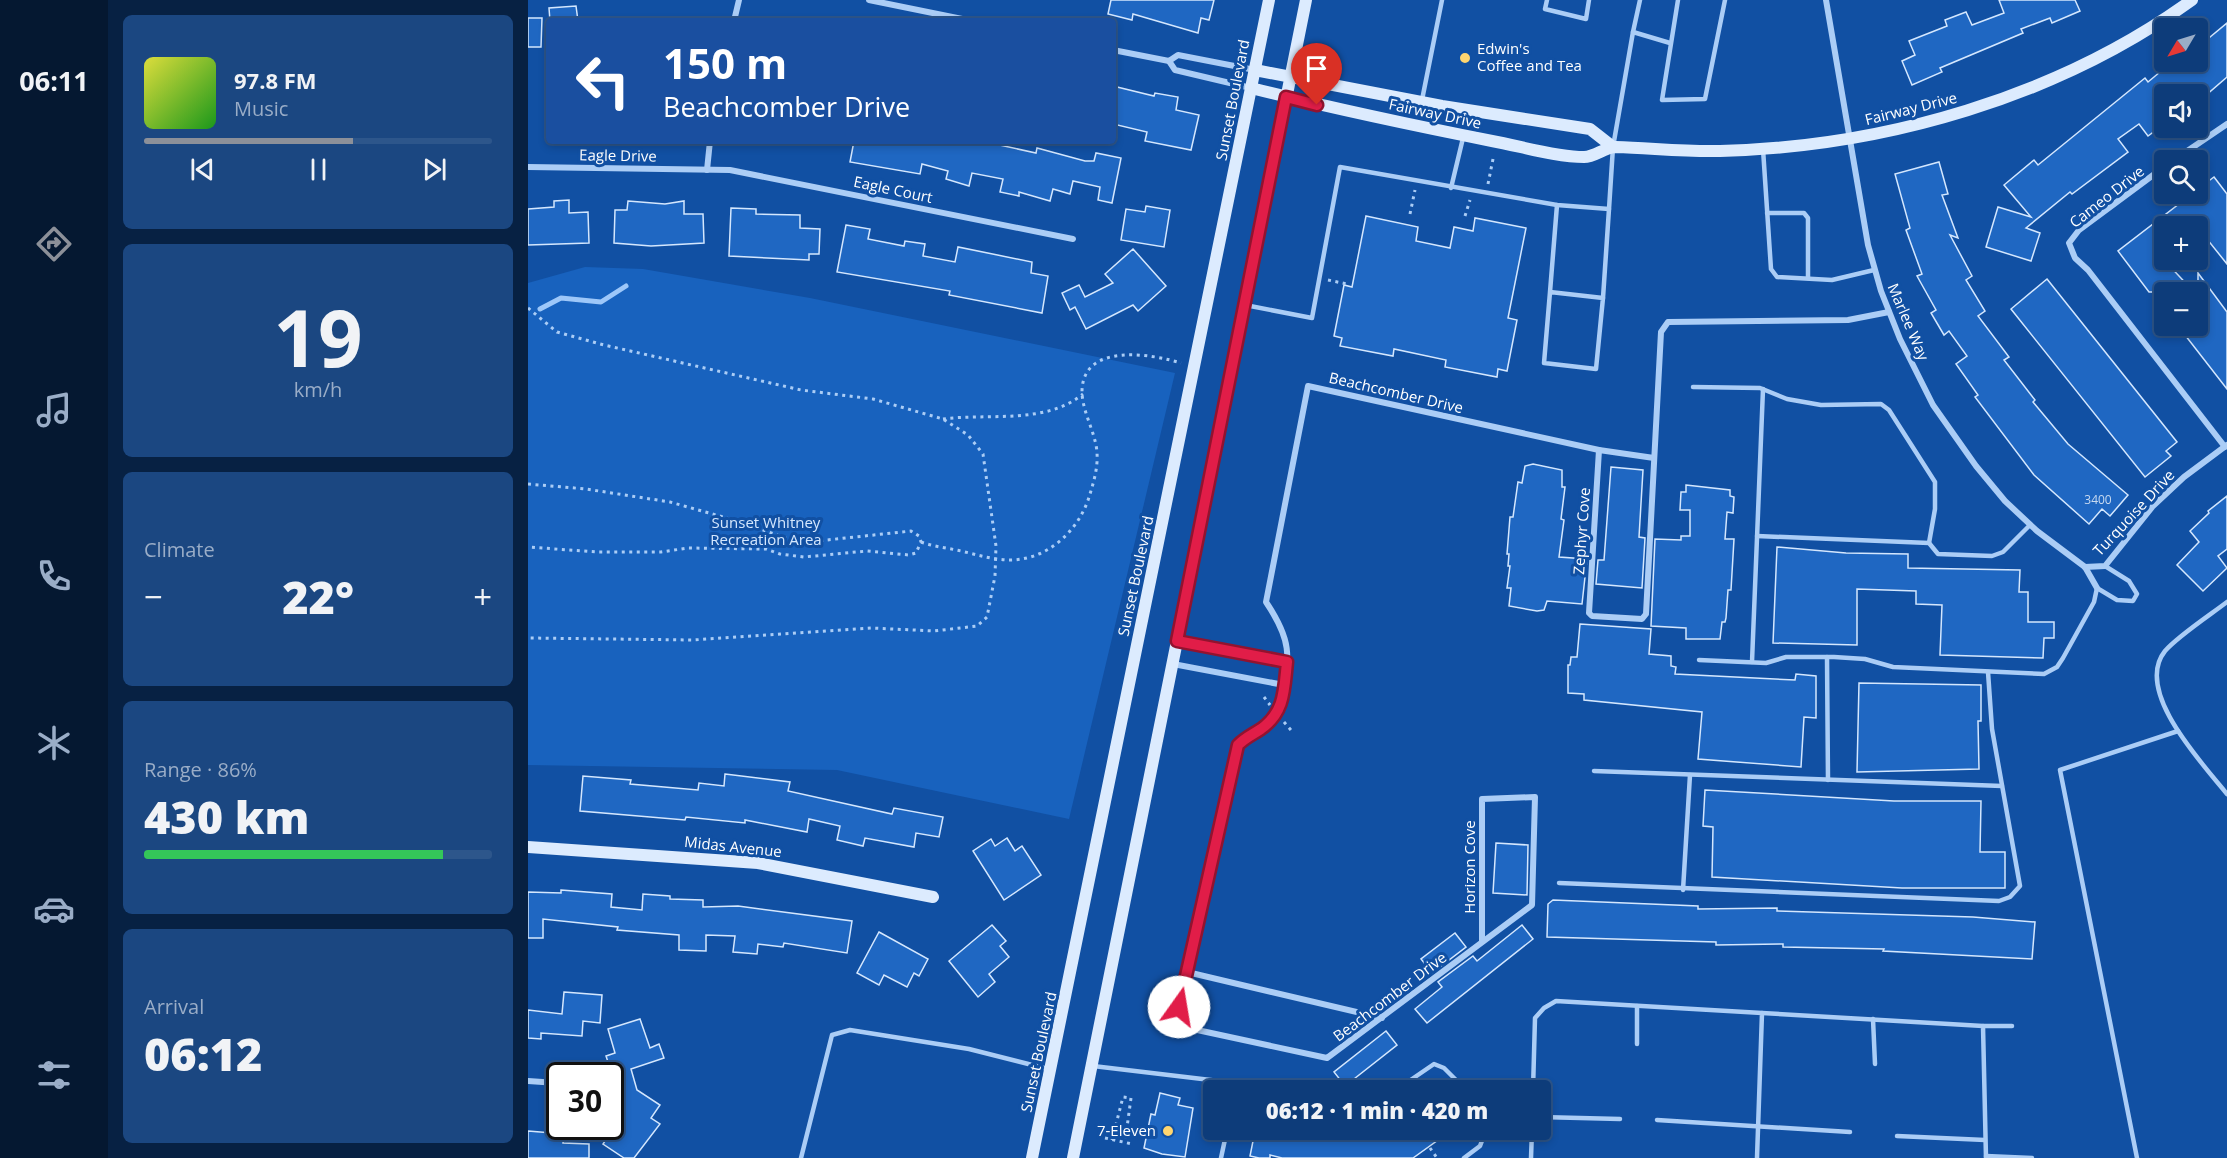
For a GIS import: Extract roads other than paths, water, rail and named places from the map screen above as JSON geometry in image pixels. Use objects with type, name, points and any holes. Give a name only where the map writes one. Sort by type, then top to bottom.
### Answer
[{"type":"main road","name":"Sunset Boulevard","points":[[1032,1158],[1269,0]]},
{"type":"main road","points":[[1072,1158],[1306,0]]},
{"type":"main road","name":"Fairway Drive","points":[[1251,88],[1464,136],[1586,158],[1613,147],[1675,151],[1763,149],[1851,139],[1919,125],[2012,94],[2053,78],[2133,37],[2192,0]]},
{"type":"main road","name":"Fairway Drive","points":[[1255,70],[1421,102],[1590,129],[1613,147]]},
{"type":"main road","name":"Midas Avenue","points":[[528,847],[758,863],[933,897]]},
{"type":"street","points":[[735,18],[738,0]]},
{"type":"street","points":[[869,0],[957,18]]},
{"type":"street","name":"Marlee Way","points":[[1826,0],[1874,270],[1889,312],[1919,378],[1947,428],[1990,485],[2030,525],[2085,567],[2097,588]]},
{"type":"street","points":[[1116,51],[1168,61],[1175,70],[1251,88]]},
{"type":"street","points":[[1168,61],[1178,55],[1255,70]]},
{"type":"street","points":[[2189,150],[2224,126],[2227,135]]},
{"type":"street","points":[[707,170],[710,144]]},
{"type":"street","name":"Eagle Drive","points":[[528,167],[707,170]]},
{"type":"street","name":"Eagle Court","points":[[707,170],[749,173],[1073,239]]},
{"type":"street","name":"Cameo Drive","points":[[2154,174],[2079,230],[2069,243],[2075,258],[2088,270],[2226,446]]},
{"type":"street","points":[[1654,458],[1660,332],[1668,322],[1848,320],[1889,312]]},
{"type":"street","name":"Beachcomber Drive","points":[[1482,941],[1327,1058],[1174,1025],[1238,745],[1278,714],[1284,685],[1288,643],[1285,632],[1266,602],[1308,386],[1599,450],[1654,458]]},
{"type":"street","name":"Turquoise Drive","points":[[2085,567],[2105,566],[2153,506],[2184,477],[2226,446]]},
{"type":"street","name":"Zephyr Cove","points":[[1599,450],[1589,613],[1592,616],[1642,619],[1646,614],[1654,458]]},
{"type":"street","points":[[1177,641],[1287,662]]},
{"type":"street","points":[[1173,664],[1284,685]]},
{"type":"street","name":"Horizon Cove","points":[[1535,797],[1532,905],[1482,941],[1482,799],[1535,797]]},
{"type":"street","points":[[1187,972],[1382,1018]]},
{"type":"street","points":[[528,1081],[546,1082]]},
{"type":"lane","points":[[1421,102],[1442,0]]},
{"type":"lane","points":[[1546,0],[1545,9],[1586,19],[1589,0]]},
{"type":"lane","points":[[1557,206],[1544,363],[1596,369],[1613,147],[1640,0]]},
{"type":"lane","points":[[1678,0],[1662,100],[1704,99],[1725,0]]},
{"type":"lane","points":[[1633,32],[1670,43]]},
{"type":"lane","points":[[1451,188],[1464,136]]},
{"type":"lane","points":[[1763,149],[1771,269],[1777,276],[1832,280],[1874,270]]},
{"type":"lane","points":[[1243,305],[1312,318],[1340,167],[1557,206],[1609,209]]},
{"type":"lane","points":[[1767,213],[1804,213],[1808,218],[1808,278]]},
{"type":"lane","points":[[1551,292],[1603,298]]},
{"type":"lane","points":[[1693,387],[1763,388],[1787,399],[1821,405],[1881,404],[1889,410],[1935,482],[1935,509],[1929,543]]},
{"type":"lane","points":[[1752,662],[1763,388]]},
{"type":"lane","points":[[1757,536],[1929,543],[1938,554],[1992,556],[2003,552],[2030,525]]},
{"type":"lane","points":[[1699,660],[1766,663],[1786,657],[1827,657],[1865,659],[1893,667],[2036,675],[2051,672],[2063,658],[2094,602],[2097,588],[2117,600],[2133,601],[2137,594],[2129,581],[2105,566]]},
{"type":"lane","points":[[2227,602],[2165,651],[2157,669],[2158,686],[2164,706],[2178,731],[2227,794]]},
{"type":"lane","points":[[1827,657],[1828,780]]},
{"type":"lane","points":[[1559,884],[1998,901],[2010,897],[2020,886],[1992,729],[1989,672]]},
{"type":"lane","points":[[2137,1158],[2060,770],[2178,731]]},
{"type":"lane","points":[[1594,771],[2002,786]]},
{"type":"lane","points":[[1683,890],[1690,775]]},
{"type":"lane","points":[[1533,1080],[1535,1018],[1544,1008],[1556,1001],[2013,1026]]},
{"type":"lane","points":[[1636,1006],[1637,1044]]},
{"type":"lane","points":[[1757,1158],[1762,1012]]},
{"type":"lane","points":[[1873,1019],[1875,1064]]},
{"type":"lane","points":[[1983,1026],[1986,1157],[2032,1158]]},
{"type":"lane","points":[[801,1158],[832,1035],[850,1030],[893,1036],[969,1048],[1051,1069]]},
{"type":"lane","points":[[1411,1080],[1434,1064],[1444,1068],[1456,1080]]},
{"type":"lane","points":[[1090,1066],[1203,1083]]},
{"type":"lane","points":[[1551,1117],[1620,1119]]},
{"type":"lane","points":[[1657,1120],[1850,1132]]},
{"type":"lane","points":[[1897,1136],[1985,1140]]},
{"type":"lane","points":[[1221,1158],[1225,1140]]},
{"type":"lane","points":[[1464,1158],[1480,1146],[1482,1140]]},
{"type":"lane","points":[[1531,1158],[1532,1140]]},
{"type":"waterway","points":[[540,309],[561,298],[601,302],[626,286]]},
{"type":"place","name":"Edwin's Coffee and Tea","points":[[1465,58]]},
{"type":"place","name":"7-Eleven","points":[[1168,1131]]},
{"type":"park label","name":"Sunset Whitney Recreation Area","points":[[766,532]]}]
